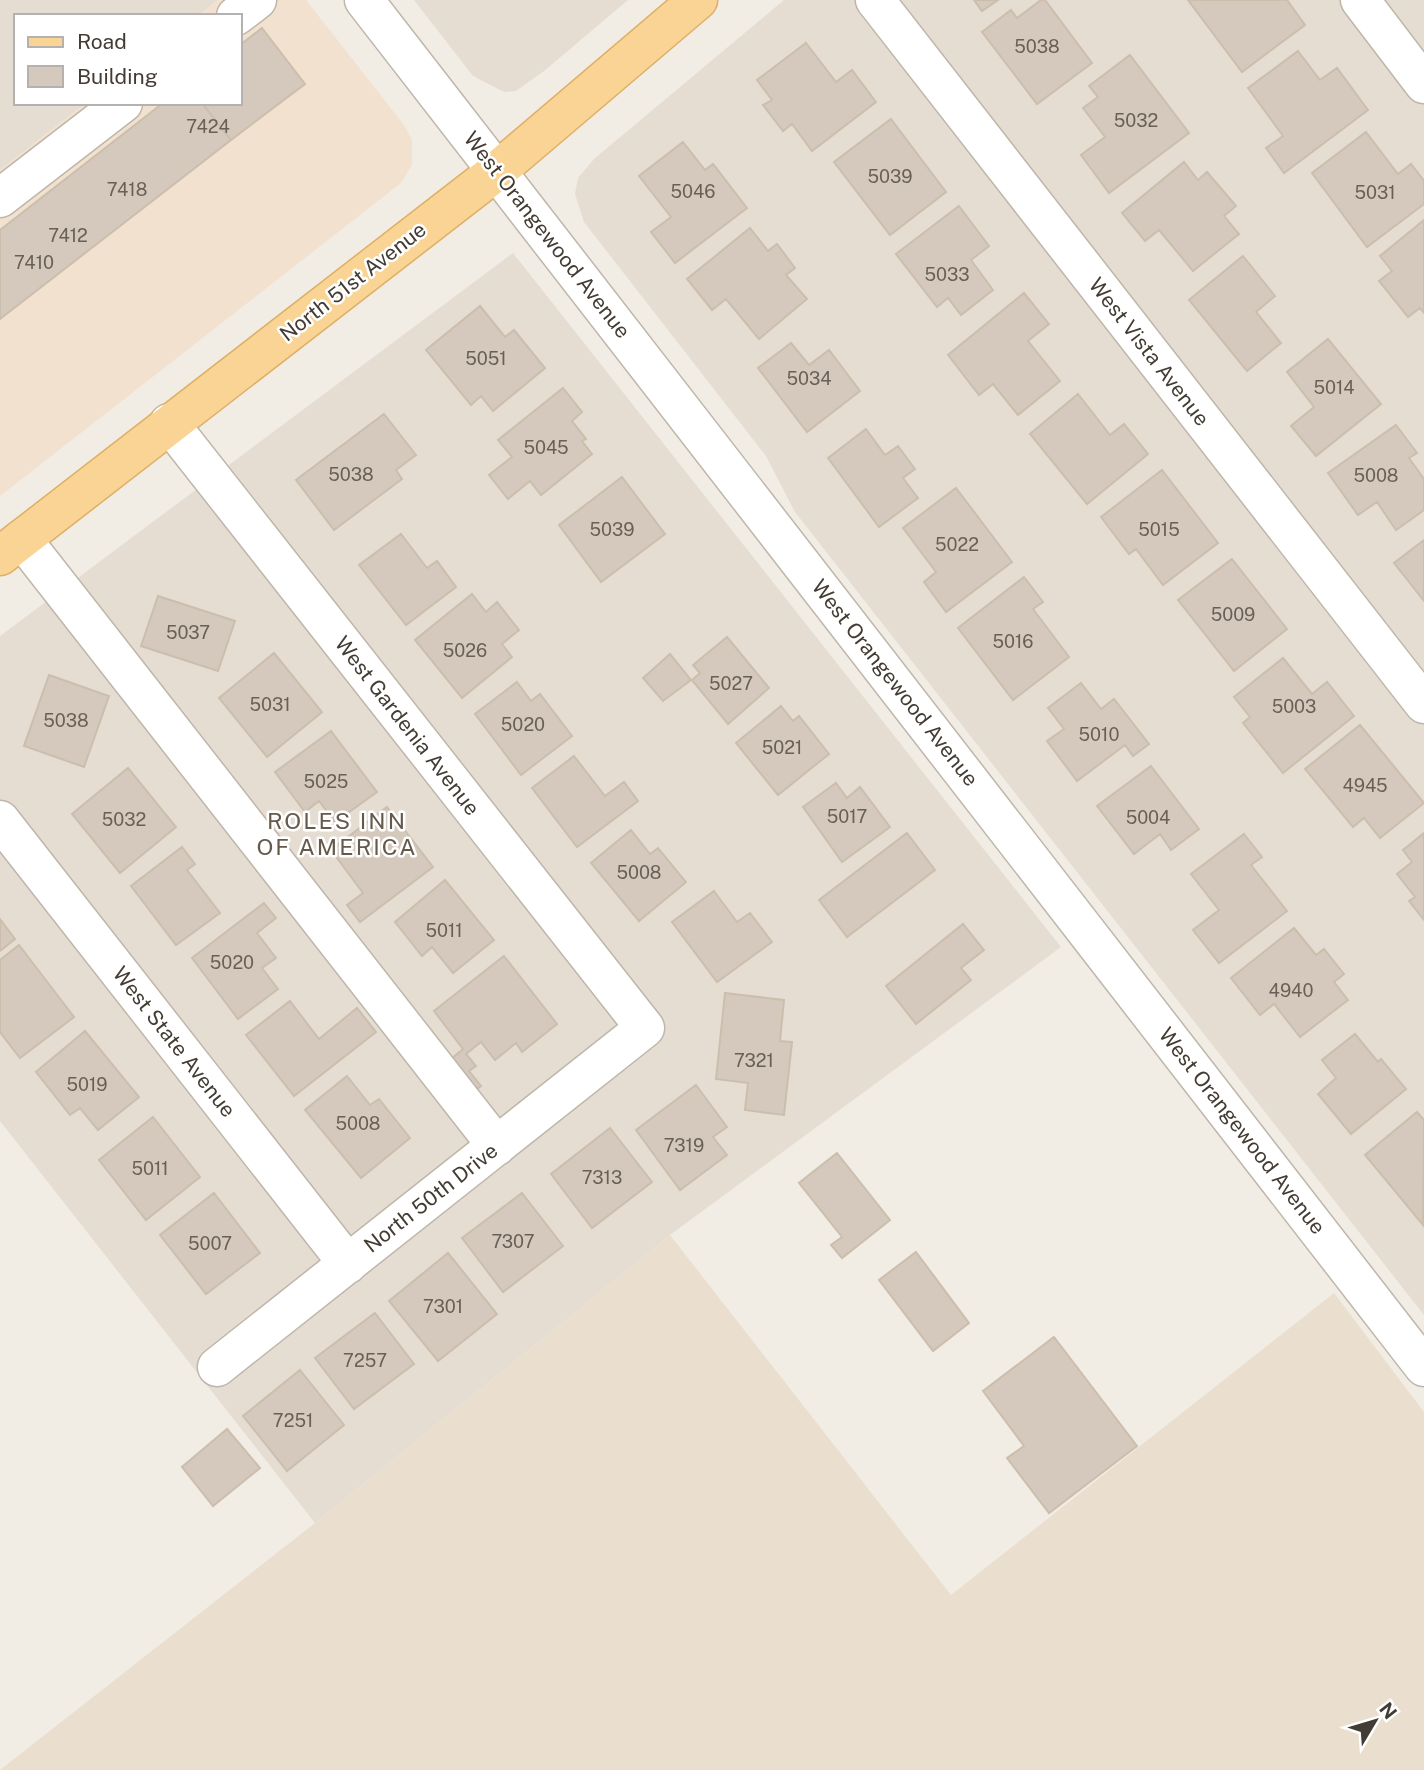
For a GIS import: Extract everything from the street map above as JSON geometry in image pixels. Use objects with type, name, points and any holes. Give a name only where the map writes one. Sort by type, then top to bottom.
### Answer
[{"type":"main road","name":"North 51st Avenue","points":[[11,547],[497,171],[698,0]]},
{"type":"street","points":[[239,14],[257,0]]},
{"type":"street","name":"West Orangewood Avenue","points":[[364,0],[1424,1367]]},
{"type":"street","name":"West Vista Avenue","points":[[875,0],[1424,704]]},
{"type":"street","points":[[1360,0],[1424,84]]},
{"type":"street","points":[[0,198],[120,105]]},
{"type":"street","name":"West Gardenia Avenue","points":[[169,423],[645,1028]]},
{"type":"street","points":[[11,547],[497,1146]]},
{"type":"street","name":"West State Avenue","points":[[0,820],[348,1264]]},
{"type":"street","name":"North 50th Drive","points":[[217,1367],[645,1028]]},
{"type":"shaded area","points":[[0,0],[218,0],[200,14],[14,14],[14,105],[83,105],[0,170]]},
{"type":"shaded area","points":[[218,0],[306,0],[404,125],[412,140],[412,165],[401,183],[0,496],[0,170],[83,105],[242,105],[242,14],[200,14]]},
{"type":"shaded area","points":[[414,0],[628,0],[544,71],[516,91],[504,92],[473,76]]},
{"type":"shaded area","points":[[784,0],[1424,0],[1424,1315],[795,512],[766,456],[584,222],[575,194],[578,178],[594,159]]},
{"type":"shaded area","points":[[513,253],[1061,947],[670,1235],[315,1523],[0,1121],[0,636]]},
{"type":"shaded area","points":[[670,1235],[951,1595],[1334,1293],[1424,1412],[1424,1770],[0,1770],[315,1523]]},
{"type":"building","points":[[974,0],[998,0],[982,11]]},
{"type":"building","points":[[1041,0],[1045,0],[1092,63],[1037,104],[982,32],[1011,10],[1017,18]]},
{"type":"building","points":[[1188,0],[1287,0],[1305,25],[1242,72]]},
{"type":"building","points":[[262,28],[305,84],[231,140],[204,105],[242,105],[242,43]]},
{"type":"building","points":[[806,43],[836,82],[852,70],[876,102],[812,151],[792,124],[783,131],[763,105],[772,100],[757,80]]},
{"type":"building","points":[[1298,51],[1320,80],[1337,68],[1368,110],[1284,173],[1266,148],[1283,136],[1248,88]]},
{"type":"building","points":[[1130,55],[1189,133],[1109,193],[1081,155],[1105,137],[1083,108],[1098,97],[1089,86]]},
{"type":"building","points":[[160,105],[204,105],[231,140],[0,319],[0,230]]},
{"type":"building","points":[[891,119],[946,192],[890,235],[834,162]]},
{"type":"building","points":[[1366,132],[1398,174],[1411,164],[1424,181],[1424,204],[1367,247],[1312,173]]},
{"type":"building","points":[[683,142],[705,170],[713,164],[747,208],[675,263],[651,232],[671,217],[639,176]]},
{"type":"building","points":[[1184,162],[1198,180],[1207,172],[1236,206],[1224,216],[1239,234],[1193,271],[1159,230],[1145,241],[1122,213]]},
{"type":"building","points":[[959,206],[989,246],[971,260],[993,290],[961,315],[948,298],[937,307],[896,254]]},
{"type":"building","points":[[1424,220],[1424,313],[1420,308],[1408,317],[1379,281],[1392,271],[1380,256]]},
{"type":"building","points":[[750,228],[768,251],[777,244],[795,268],[786,275],[807,299],[759,339],[726,299],[712,310],[687,279]]},
{"type":"building","points":[[1243,256],[1275,296],[1256,312],[1281,343],[1247,371],[1189,300]]},
{"type":"building","points":[[1024,293],[1049,324],[1028,341],[1060,381],[1018,415],[993,384],[979,395],[948,355]]},
{"type":"building","points":[[480,306],[505,337],[514,330],[545,368],[493,411],[481,396],[471,405],[426,350]]},
{"type":"building","points":[[1328,339],[1381,404],[1316,456],[1291,426],[1314,407],[1287,372]]},
{"type":"building","points":[[791,343],[809,365],[829,350],[860,391],[807,432],[758,368]]},
{"type":"building","points":[[563,388],[582,412],[572,421],[586,439],[582,441],[592,454],[541,495],[530,481],[508,499],[489,475],[512,457],[498,440]]},
{"type":"building","points":[[1078,394],[1110,435],[1124,424],[1148,454],[1087,504],[1030,434]]},
{"type":"building","points":[[384,414],[416,455],[396,470],[402,479],[334,530],[296,480]]},
{"type":"building","points":[[1396,425],[1417,453],[1409,458],[1424,479],[1424,510],[1396,530],[1377,502],[1358,515],[1328,473]]},
{"type":"building","points":[[866,429],[885,455],[898,446],[915,469],[903,478],[918,498],[879,527],[828,458]]},
{"type":"building","points":[[1162,470],[1218,543],[1163,585],[1136,549],[1129,554],[1101,517]]},
{"type":"building","points":[[622,477],[665,534],[601,582],[559,525]]},
{"type":"building","points":[[956,488],[1012,562],[946,612],[924,582],[936,572],[903,528]]},
{"type":"building","points":[[401,534],[427,568],[437,561],[456,587],[406,625],[359,565]]},
{"type":"building","points":[[1424,540],[1424,601],[1394,563]]},
{"type":"building","points":[[1232,559],[1287,629],[1234,671],[1178,600]]},
{"type":"building","points":[[1024,577],[1043,602],[1033,609],[1069,657],[1013,700],[958,628]]},
{"type":"building","points":[[472,594],[486,612],[497,602],[519,630],[502,644],[512,657],[462,698],[415,640]]},
{"type":"building","points":[[158,596],[235,621],[218,671],[141,646]]},
{"type":"building","points":[[727,637],[769,688],[728,724],[692,680],[700,673],[693,665]]},
{"type":"building","points":[[274,653],[322,712],[267,757],[219,698]]},
{"type":"building","points":[[670,654],[691,680],[663,701],[643,678]]},
{"type":"building","points":[[1283,658],[1312,694],[1327,682],[1354,716],[1283,773],[1243,723],[1250,717],[1234,697]]},
{"type":"building","points":[[49,675],[109,696],[84,767],[24,746]]},
{"type":"building","points":[[517,682],[531,701],[540,694],[572,736],[521,775],[475,714]]},
{"type":"building","points":[[1081,683],[1101,709],[1114,699],[1149,744],[1133,756],[1125,745],[1077,781],[1047,741],[1064,729],[1048,708]]},
{"type":"building","points":[[781,706],[793,721],[799,716],[829,754],[778,795],[736,743]]},
{"type":"building","points":[[1360,725],[1424,803],[1380,838],[1364,818],[1353,827],[1305,769]]},
{"type":"building","points":[[331,731],[377,792],[335,822],[319,801],[305,812],[275,772]]},
{"type":"building","points":[[574,756],[605,796],[624,782],[638,801],[577,847],[532,788]]},
{"type":"building","points":[[1151,766],[1199,829],[1171,850],[1160,834],[1134,854],[1097,806]]},
{"type":"building","points":[[128,768],[176,827],[120,873],[72,814]]},
{"type":"building","points":[[836,783],[847,798],[860,787],[890,827],[842,862],[803,807]]},
{"type":"building","points":[[387,807],[433,867],[360,922],[347,905],[363,893],[331,850]]},
{"type":"building","points":[[631,830],[650,854],[658,848],[686,882],[639,921],[591,863]]},
{"type":"building","points":[[907,833],[935,870],[847,937],[819,900]]},
{"type":"building","points":[[1424,833],[1424,920],[1409,901],[1415,897],[1397,874],[1412,862],[1403,850]]},
{"type":"building","points":[[1244,834],[1262,857],[1251,865],[1287,911],[1219,963],[1193,930],[1219,910],[1191,874]]},
{"type":"building","points":[[182,847],[195,864],[187,870],[220,913],[176,945],[131,886]]},
{"type":"building","points":[[445,880],[494,940],[453,973],[432,947],[422,956],[395,922]]},
{"type":"building","points":[[714,891],[737,922],[750,913],[772,942],[717,982],[672,922]]},
{"type":"building","points":[[264,903],[276,918],[257,933],[276,958],[262,968],[278,989],[238,1019],[192,958]]},
{"type":"building","points":[[0,919],[15,939],[0,951]]},
{"type":"building","points":[[963,924],[984,950],[961,968],[971,980],[916,1024],[886,986]]},
{"type":"building","points":[[1294,928],[1316,955],[1324,949],[1344,974],[1334,982],[1348,1000],[1300,1037],[1274,1004],[1260,1015],[1231,978]]},
{"type":"building","points":[[19,945],[74,1017],[20,1058],[0,1032],[0,960]]},
{"type":"building","points":[[504,956],[557,1024],[522,1052],[516,1043],[495,1060],[481,1042],[466,1054],[476,1066],[469,1071],[481,1086],[469,1095],[445,1064],[463,1049],[434,1011]]},
{"type":"building","points":[[725,993],[784,1000],[780,1041],[792,1042],[784,1115],[745,1110],[748,1083],[716,1079]]},
{"type":"building","points":[[290,1001],[319,1039],[357,1008],[376,1032],[294,1096],[246,1035]]},
{"type":"building","points":[[85,1031],[139,1097],[98,1130],[80,1108],[70,1115],[36,1072]]},
{"type":"building","points":[[1355,1034],[1378,1062],[1381,1059],[1406,1089],[1351,1134],[1318,1094],[1336,1078],[1322,1060]]},
{"type":"building","points":[[347,1076],[370,1105],[379,1099],[410,1138],[361,1178],[305,1110]]},
{"type":"building","points":[[696,1085],[727,1127],[713,1137],[727,1155],[680,1190],[636,1130]]},
{"type":"building","points":[[1417,1112],[1424,1120],[1423,1225],[1365,1155]]},
{"type":"building","points":[[153,1117],[200,1177],[146,1220],[99,1160]]},
{"type":"building","points":[[610,1128],[652,1182],[592,1228],[551,1174]]},
{"type":"building","points":[[837,1153],[890,1220],[842,1258],[831,1245],[842,1237],[799,1183]]},
{"type":"building","points":[[214,1193],[260,1253],[206,1294],[160,1235]]},
{"type":"building","points":[[522,1193],[563,1246],[503,1292],[462,1238]]},
{"type":"building","points":[[916,1252],[969,1323],[933,1351],[879,1280]]},
{"type":"building","points":[[448,1253],[497,1314],[438,1361],[389,1301]]},
{"type":"building","points":[[375,1313],[414,1364],[354,1409],[315,1358]]},
{"type":"building","points":[[1054,1337],[1137,1446],[1049,1513],[1007,1458],[1024,1446],[983,1391]]},
{"type":"building","points":[[300,1370],[344,1425],[287,1471],[243,1416]]},
{"type":"building","points":[[227,1429],[260,1468],[213,1506],[182,1467]]},
{"type":"district","name":"ROLES INN OF AMERICA","points":[[337,834]]}]
